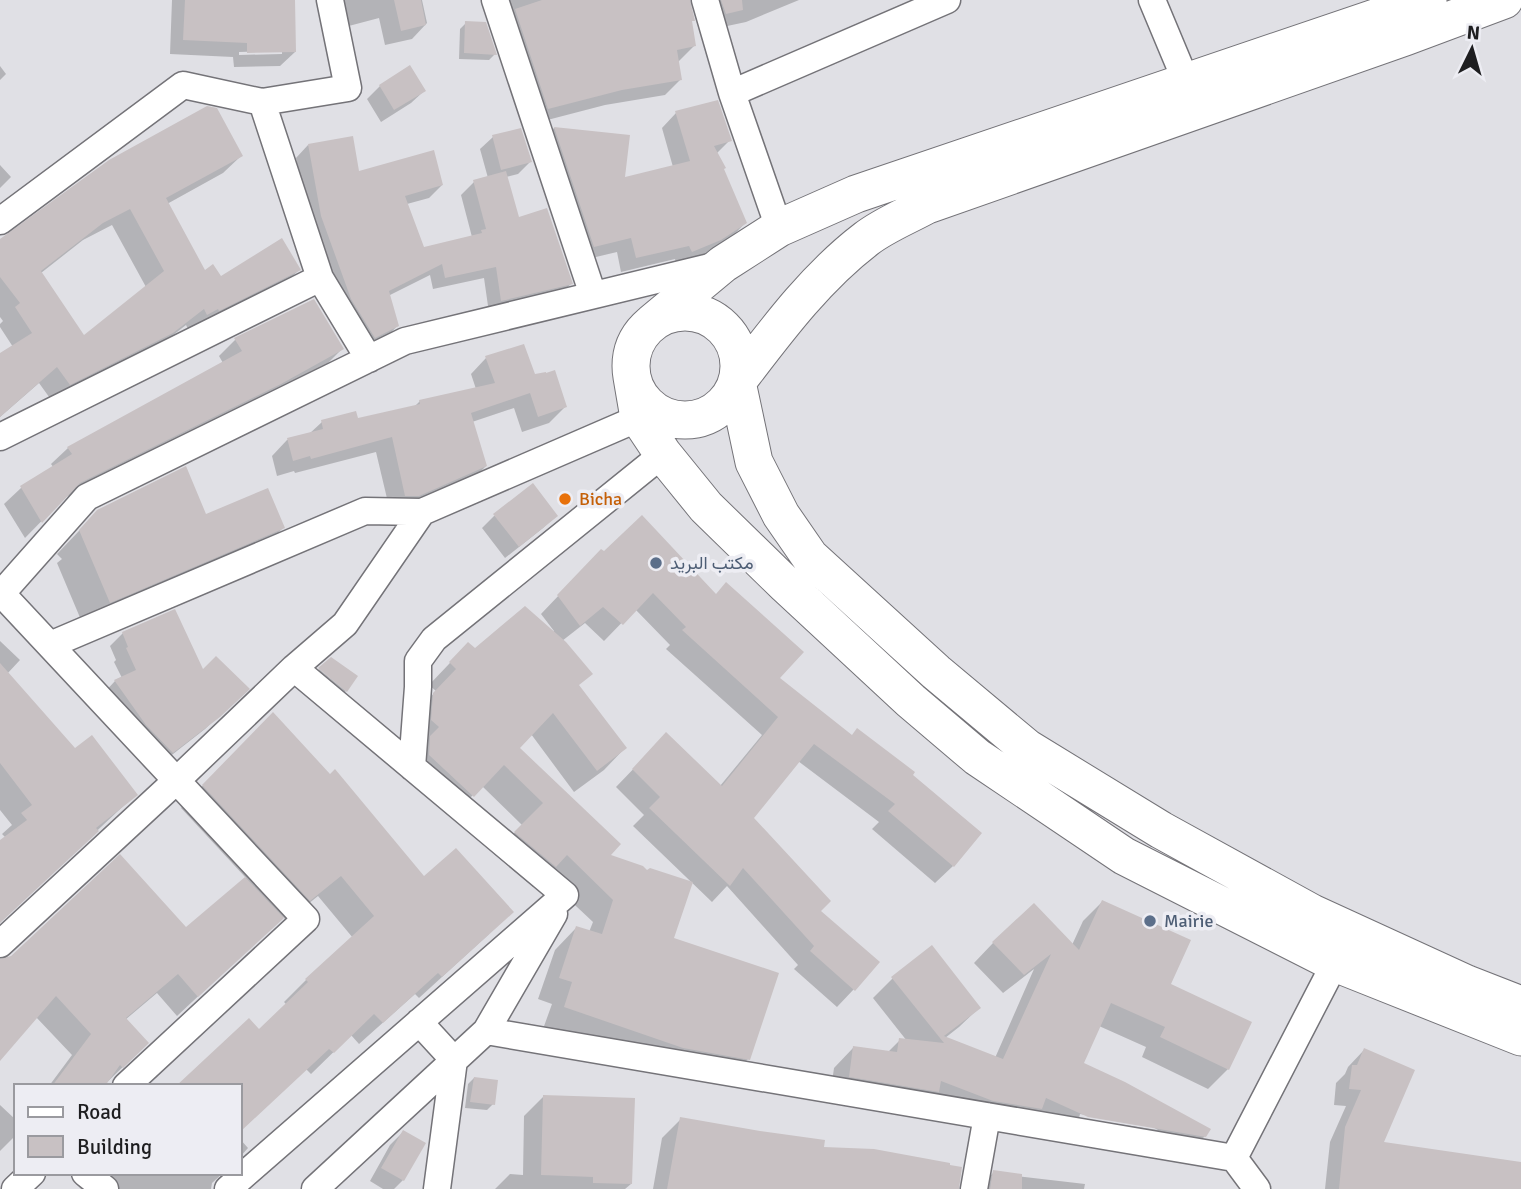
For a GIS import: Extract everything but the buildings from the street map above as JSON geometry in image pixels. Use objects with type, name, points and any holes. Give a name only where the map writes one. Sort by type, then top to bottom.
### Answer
[{"type":"main road","points":[[632,377],[645,402],[661,414],[679,420],[698,419],[715,412],[729,398],[737,382],[768,341],[828,271],[869,237],[927,205],[1428,0]]},
{"type":"main road","points":[[1504,0],[1405,37],[856,194],[779,228],[723,264],[652,323],[637,340],[631,358],[639,418],[663,454],[706,507],[911,701],[977,757],[1124,856],[1335,963],[1521,1037]]},
{"type":"main road","points":[[652,323],[668,314],[687,311],[706,315],[722,325],[736,344],[740,363],[737,382],[754,462],[781,515],[810,557],[936,671],[1027,748],[1161,830],[1312,914],[1521,1006]]},
{"type":"street","points":[[0,220],[183,85],[262,102],[348,88],[330,0]]},
{"type":"street","points":[[495,0],[593,295]]},
{"type":"street","points":[[705,0],[732,93],[779,228]]},
{"type":"street","points":[[732,93],[947,0]]},
{"type":"street","points":[[1152,0],[1192,96]]},
{"type":"street","points":[[262,102],[320,278],[369,359]]},
{"type":"street","points":[[128,1084],[306,919],[1,594],[87,496],[405,341],[723,264]]},
{"type":"street","points":[[0,437],[320,278]]},
{"type":"street","points":[[50,645],[365,511],[422,512],[639,418]]},
{"type":"street","points":[[412,767],[418,661],[435,639],[663,454]]},
{"type":"street","points":[[0,944],[294,668],[345,624],[422,512]]},
{"type":"street","points":[[294,668],[565,895]]},
{"type":"street","points":[[229,1189],[565,895]]},
{"type":"street","points":[[315,1189],[486,1031],[565,895]]},
{"type":"street","points":[[1234,1158],[1335,963]]},
{"type":"street","points":[[419,1022],[454,1060]]},
{"type":"street","points":[[486,1031],[1234,1158],[1257,1189]]},
{"type":"street","points":[[437,1189],[454,1060]]},
{"type":"street","points":[[974,1189],[987,1116]]},
{"type":"street","points":[[15,1189],[30,1175]]},
{"type":"street","points":[[88,1175],[105,1189]]},
{"type":"place","name":"Bicha","points":[[565,499]]},
{"type":"place","name":"مكتب البريد","points":[[656,563]]},
{"type":"place","name":"Mairie","points":[[1150,921]]}]
